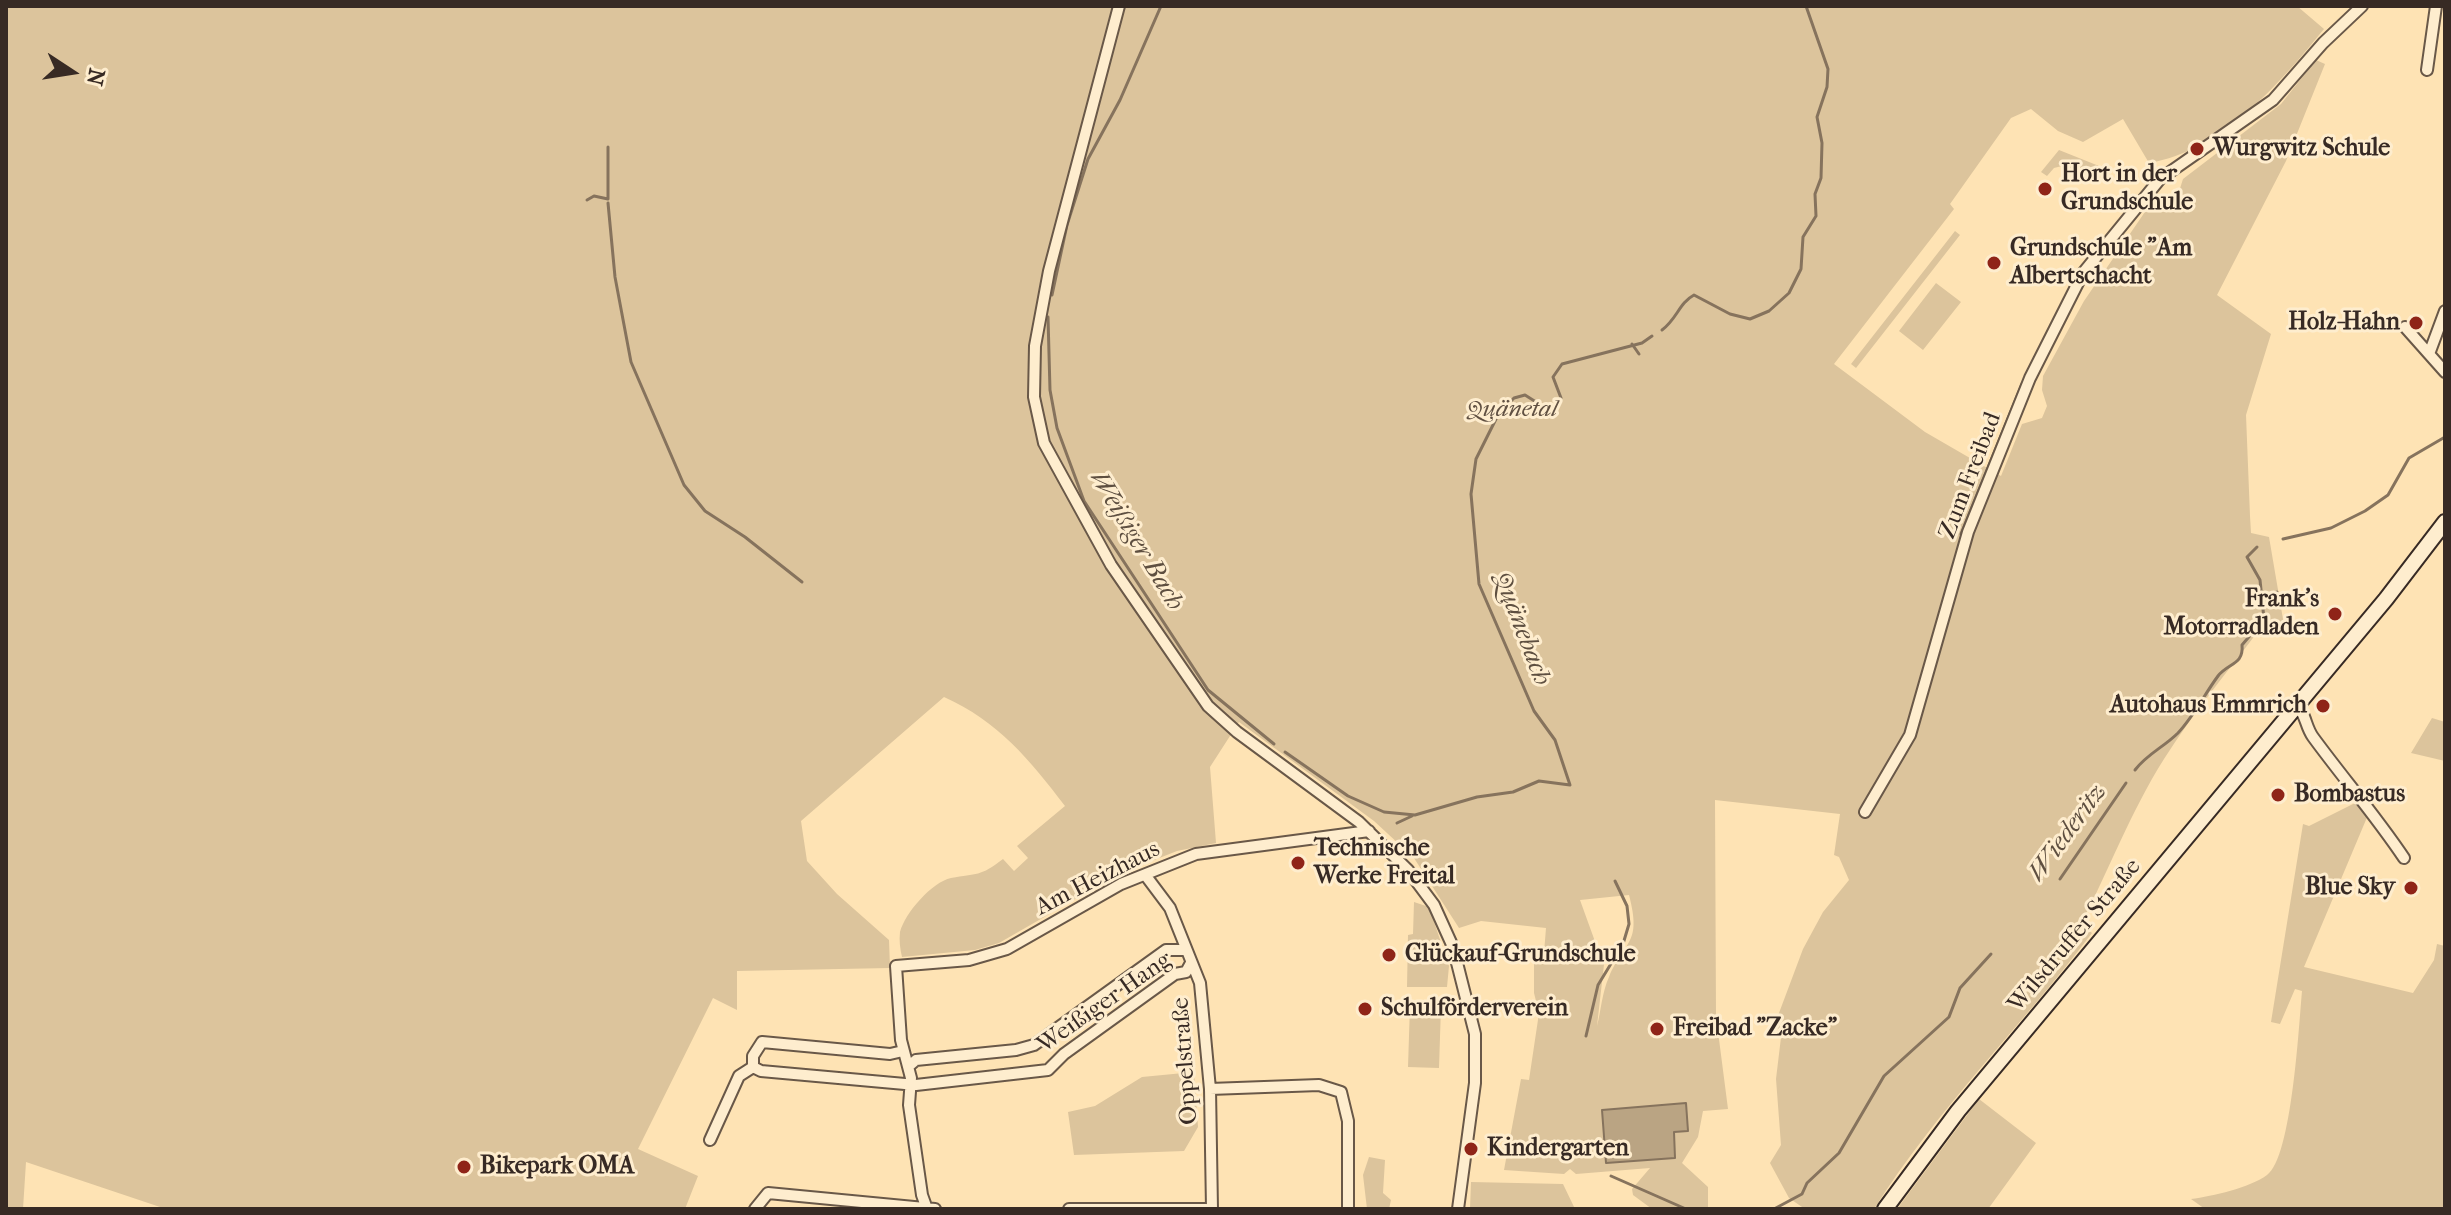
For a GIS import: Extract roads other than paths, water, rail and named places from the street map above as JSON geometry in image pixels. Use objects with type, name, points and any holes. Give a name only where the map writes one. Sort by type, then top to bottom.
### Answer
[{"type":"main road","name":"Wilsdruffer Straße","points":[[1885,1209],[1958,1111],[2301,700],[2445,522]]},
{"type":"street","points":[[1119,6],[1049,271],[1035,346],[1034,397],[1044,443],[1111,565],[1208,706],[1369,831],[1408,870],[1434,905],[1453,947],[1475,1034],[1475,1083],[1458,1209]]},
{"type":"street","name":"Zum Freibad","points":[[1865,812],[1910,735],[1968,532],[2035,366],[2083,273],[2160,179],[2273,100],[2323,43],[2362,6]]},
{"type":"street","points":[[2427,70],[2436,6]]},
{"type":"street","points":[[2429,354],[2445,311]]},
{"type":"street","points":[[2405,327],[2445,372]]},
{"type":"street","points":[[2301,700],[2306,726],[2404,858]]},
{"type":"street","name":"Am Heizhaus","points":[[903,1051],[896,966],[969,960],[1007,949],[1121,884],[1205,852],[1369,831]]},
{"type":"street","name":"Oppelstraße","points":[[1146,876],[1170,908],[1200,983],[1210,1089],[1212,1209]]},
{"type":"street","name":"Weißiger Hang","points":[[909,1066],[916,1060],[1016,1050],[1034,1045],[1166,950],[1186,950]]},
{"type":"street","name":"Weißiger Hang","points":[[753,1062],[761,1071],[910,1085],[1048,1070],[1064,1054],[1175,974],[1186,972],[1191,963]]},
{"type":"street","points":[[710,1140],[739,1076],[753,1062],[762,1042],[890,1054],[903,1051],[909,1066],[909,1105],[922,1195],[930,1208]]},
{"type":"street","points":[[1210,1089],[1319,1085],[1341,1092],[1348,1121],[1348,1209]]},
{"type":"street","points":[[757,1208],[768,1193],[930,1208]]},
{"type":"street","points":[[1069,1209],[1206,1209]]},
{"type":"waterway","name":"Weißiger Bach","points":[[1052,295],[1067,225],[1088,159],[1120,100],[1161,6]]},
{"type":"waterway","name":"Quänebach","points":[[1662,330],[1694,295],[1730,314],[1750,319],[1769,311],[1789,293],[1801,269],[1803,237],[1816,216],[1815,194],[1821,178],[1822,143],[1817,117],[1827,87],[1828,69],[1806,6]]},
{"type":"waterway","points":[[587,200],[594,196],[608,199],[608,147]]},
{"type":"waterway","points":[[608,203],[615,277],[631,362],[684,485],[705,511],[745,537],[802,582]]},
{"type":"waterway","name":"Weißiger Bach","points":[[1048,317],[1050,390],[1057,428],[1084,501],[1208,690],[1274,744]]},
{"type":"waterway","name":"Quänebach","points":[[1570,785],[1555,740],[1534,711],[1479,584],[1471,494],[1476,459],[1499,413],[1514,398],[1525,395],[1547,409],[1556,409],[1561,398],[1553,377],[1562,364],[1642,343],[1652,336]]},
{"type":"waterway","points":[[1632,344],[1639,354]]},
{"type":"waterway","points":[[1961,534],[2022,384]]},
{"type":"waterway","name":"Wiederitz","points":[[2283,539],[2331,528],[2365,511],[2388,495],[2409,458],[2445,437]]},
{"type":"waterway","name":"Wiederitz","points":[[2135,770],[2184,726],[2218,676],[2238,660],[2242,645],[2264,619],[2260,580],[2247,557],[2257,547]]},
{"type":"waterway","points":[[2263,600],[2277,592]]},
{"type":"waterway","name":"Weißiger Bach","points":[[1285,752],[1348,796],[1384,812],[1415,815],[1477,797],[1513,792],[1539,781],[1570,785]]},
{"type":"waterway","name":"Wiederitz","points":[[2060,879],[2126,783]]},
{"type":"waterway","points":[[1397,823],[1412,816]]},
{"type":"waterway","name":"Quänebach","points":[[1586,1036],[1598,985],[1623,944],[1629,924],[1627,906],[1615,881]]},
{"type":"waterway","name":"Wiederitz","points":[[1774,1209],[1802,1194],[1807,1183],[1839,1153],[1884,1076],[1949,1017],[1960,988],[1991,954]]},
{"type":"waterway","name":"Quänebach","points":[[1611,1176],[1686,1209]]},
{"type":"place","name":"Wurgwitz Schule","points":[[2197,149]]},
{"type":"place","name":"Hort in der Grundschule","points":[[2045,189]]},
{"type":"place","name":"Grundschule \"Am Albertschacht","points":[[1994,263]]},
{"type":"place","name":"Holz-Hahn","points":[[2416,323]]},
{"type":"place","name":"Frank's Motorradladen","points":[[2335,614]]},
{"type":"place","name":"Autohaus Emmrich","points":[[2323,706]]},
{"type":"place","name":"Bombastus","points":[[2278,795]]},
{"type":"place","name":"Technische Werke Freital","points":[[1298,863]]},
{"type":"place","name":"Blue Sky","points":[[2411,888]]},
{"type":"place","name":"Glückauf-Grundschule","points":[[1389,955]]},
{"type":"place","name":"Schulförderverein","points":[[1365,1009]]},
{"type":"place","name":"Freibad \"Zacke\"","points":[[1657,1029]]},
{"type":"place","name":"Kindergarten","points":[[1471,1149]]},
{"type":"place","name":"Bikepark OMA","points":[[464,1167]]},
{"type":"park label","name":"Quänetal","points":[[1512,410]]}]
